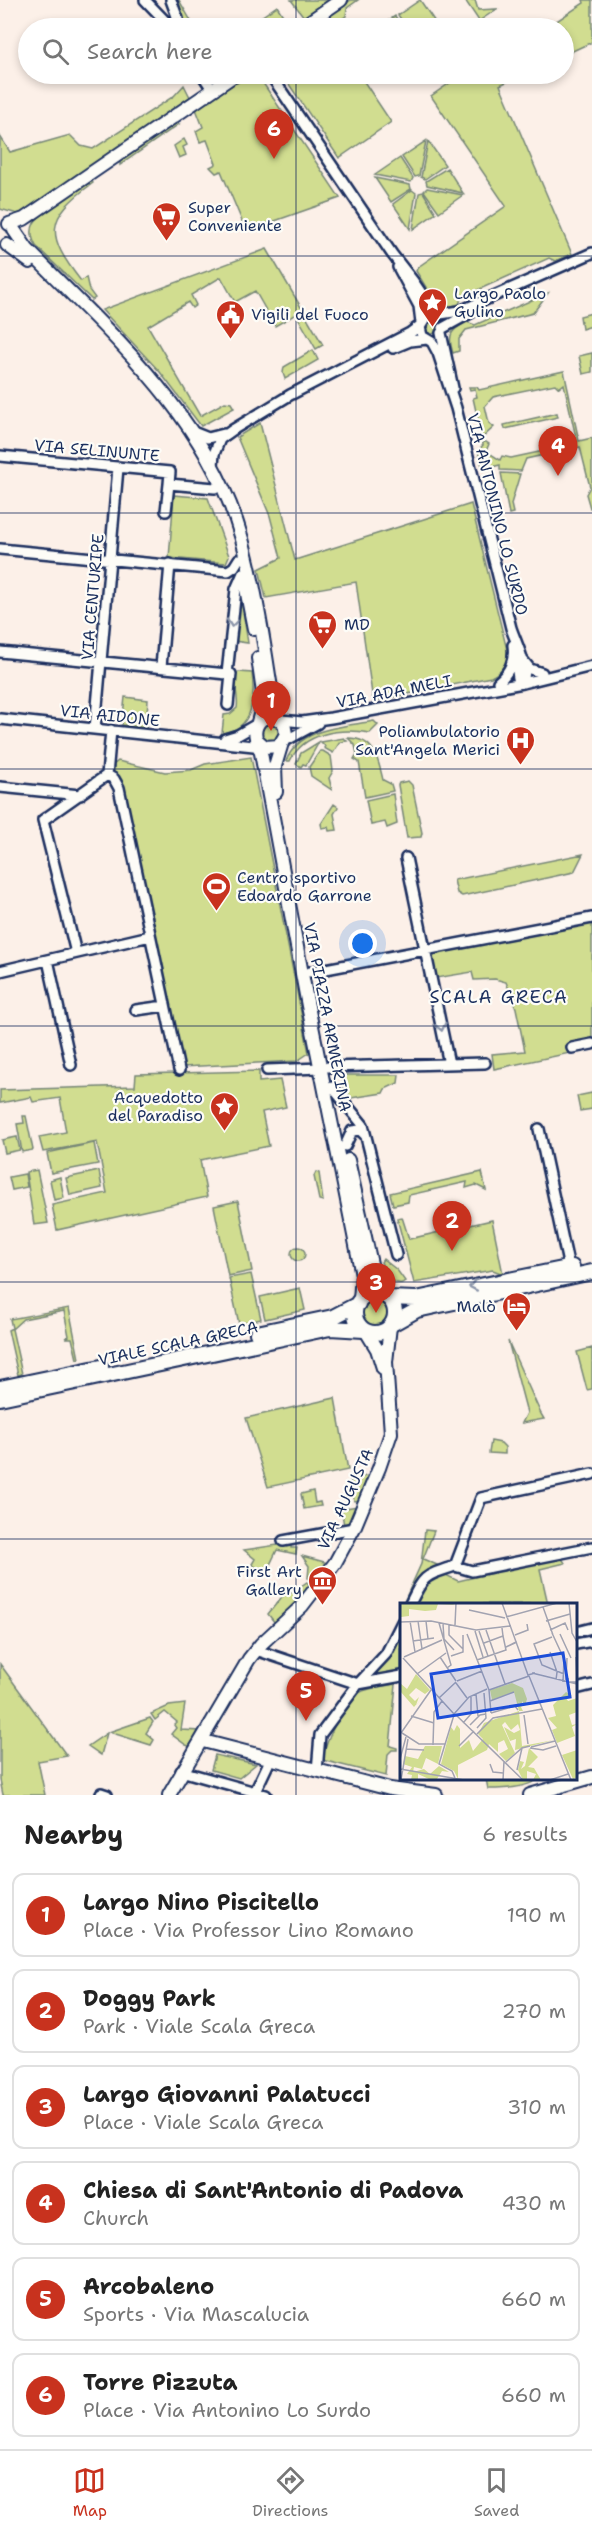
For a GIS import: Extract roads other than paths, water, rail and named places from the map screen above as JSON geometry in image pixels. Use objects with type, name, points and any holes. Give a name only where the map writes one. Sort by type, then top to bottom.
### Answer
[{"type":"main road","points":[[592,1263],[416,1299],[387,1297],[374,1293],[359,1302],[356,1318],[365,1330],[379,1333],[417,1310],[592,1272]]},
{"type":"main road","points":[[387,1297],[395,1311],[391,1325]]},
{"type":"main road","name":"VIALE SCALA GRECA","points":[[0,1388],[333,1317],[359,1302]]},
{"type":"main road","name":"VIALE SCALA GRECA","points":[[0,1398],[319,1330],[347,1328],[365,1330]]},
{"type":"street","points":[[145,0],[162,18]]},
{"type":"street","points":[[171,0],[178,18]]},
{"type":"street","points":[[315,18],[341,0]]},
{"type":"street","points":[[209,84],[213,89]]},
{"type":"street","points":[[6,234],[39,208],[221,84]]},
{"type":"street","points":[[277,84],[392,254],[443,322],[442,331],[452,375],[456,408]]},
{"type":"street","points":[[6,234],[27,249],[152,377],[193,432],[213,465],[231,507],[249,563],[280,719],[286,730],[283,742]]},
{"type":"street","points":[[6,234],[25,257],[145,381],[182,429],[215,488],[243,573],[263,688],[262,709],[255,731],[260,744],[276,747],[305,728],[331,718]]},
{"type":"street","points":[[392,254],[419,306],[421,334],[428,340],[441,360],[456,408]]},
{"type":"street","points":[[213,465],[214,454],[220,439],[234,429],[290,395],[410,333],[427,316],[460,311],[592,254]]},
{"type":"street","points":[[352,363],[410,341],[435,339],[442,331],[505,293]]},
{"type":"street","name":"VIA ANTONINO LO SURDO","points":[[456,408],[522,679]]},
{"type":"street","points":[[193,432],[202,436],[216,437],[234,429]]},
{"type":"street","name":"VIA SELINUNTE","points":[[0,456],[170,472],[169,484],[215,488]]},
{"type":"street","name":"VIA CENTURIPE","points":[[95,729],[118,468]]},
{"type":"street","points":[[166,511],[169,484]]},
{"type":"street","points":[[0,549],[228,571],[239,559]]},
{"type":"street","points":[[160,668],[170,564]]},
{"type":"street","points":[[227,674],[236,588],[243,573]]},
{"type":"street","points":[[0,652],[231,674],[228,705]]},
{"type":"street","points":[[498,682],[518,657],[530,669],[542,673]]},
{"type":"street","points":[[462,693],[592,666]]},
{"type":"street","points":[[462,693],[498,682],[570,670]]},
{"type":"street","name":"VIA ADA MELI","points":[[331,718],[462,693]]},
{"type":"street","points":[[217,740],[230,738],[267,717],[302,722],[331,718]]},
{"type":"street","name":"VIA AIDONE","points":[[0,719],[260,744]]},
{"type":"street","points":[[76,953],[43,820],[107,775],[111,730]]},
{"type":"street","name":"VIA PIAZZA ARMERINA","points":[[283,742],[274,778],[310,972],[324,1068],[332,1087],[373,1273],[387,1297]]},
{"type":"street","name":"VIA PIAZZA ARMERINA","points":[[260,744],[362,1275],[359,1302]]},
{"type":"street","points":[[107,775],[114,779],[119,788],[179,1070]]},
{"type":"street","points":[[0,787],[81,795]]},
{"type":"street","points":[[406,858],[449,1064]]},
{"type":"street","points":[[310,972],[592,918]]},
{"type":"street","points":[[0,971],[150,936]]},
{"type":"street","points":[[48,960],[71,1065]]},
{"type":"street","points":[[136,1010],[165,1006]]},
{"type":"street","points":[[572,1048],[592,1044]]},
{"type":"street","points":[[267,1070],[485,1063]]},
{"type":"street","points":[[332,1087],[363,1125],[396,1255]]},
{"type":"street","points":[[345,1146],[349,1134],[356,1129],[367,1138]]},
{"type":"street","points":[[539,1130],[569,1268]]},
{"type":"street","points":[[377,1279],[393,1293],[409,1295],[440,1293]]},
{"type":"street","points":[[388,1382],[387,1347],[391,1325]]},
{"type":"street","points":[[365,1330],[379,1355],[388,1382]]},
{"type":"street","name":"VIA AUGUSTA","points":[[170,1794],[238,1675],[256,1650],[310,1596],[334,1563],[354,1528],[390,1441],[388,1382]]},
{"type":"street","points":[[455,1566],[482,1498],[592,1474]]},
{"type":"street","points":[[283,1541],[354,1528]]},
{"type":"street","points":[[411,1603],[420,1581],[455,1566],[472,1571],[592,1547]]},
{"type":"street","points":[[317,1771],[320,1735],[358,1684],[386,1654],[400,1626]]},
{"type":"street","points":[[577,1632],[592,1628]]},
{"type":"street","points":[[577,1644],[592,1641]]},
{"type":"street","points":[[256,1650],[358,1684],[400,1676]]},
{"type":"street","points":[[577,1689],[592,1685]]},
{"type":"street","points":[[202,1741],[390,1788],[436,1795]]},
{"type":"street","points":[[254,1793],[271,1758]]},
{"type":"street","points":[[180,1773],[266,1795]]},
{"type":"street","points":[[577,1779],[592,1777]]},
{"type":"street","points":[[532,1795],[548,1784],[573,1780]]},
{"type":"place","name":"Torre Pizzuta","points":[[274,159]]},
{"type":"place","name":"Super Conveniente","points":[[167,242]]},
{"type":"place","name":"Largo Paolo Gulino","points":[[433,328]]},
{"type":"place","name":"Vigili del Fuoco","points":[[230,340]]},
{"type":"place","name":"Chiesa di Sant'Antonio di Padova","points":[[558,476]]},
{"type":"place","name":"MD","points":[[323,650]]},
{"type":"place","name":"Largo Nino Piscitello","points":[[271,731]]},
{"type":"place","name":"Poliambulatorio Sant'Angela Merici","points":[[521,766]]},
{"type":"place","name":"Centro sportivo Edoardo Garrone","points":[[216,912]]},
{"type":"place","name":"Acquedotto del Paradiso","points":[[224,1132]]},
{"type":"place","name":"Doggy Park","points":[[452,1251]]},
{"type":"place","name":"Largo Giovanni Palatucci","points":[[376,1313]]},
{"type":"place","name":"Malò","points":[[517,1332]]},
{"type":"place","name":"First Art Gallery","points":[[323,1606]]},
{"type":"place","name":"Arcobaleno","points":[[306,1721]]},
{"type":"district","name":"SCALA GRECA","points":[[499,997]]}]
